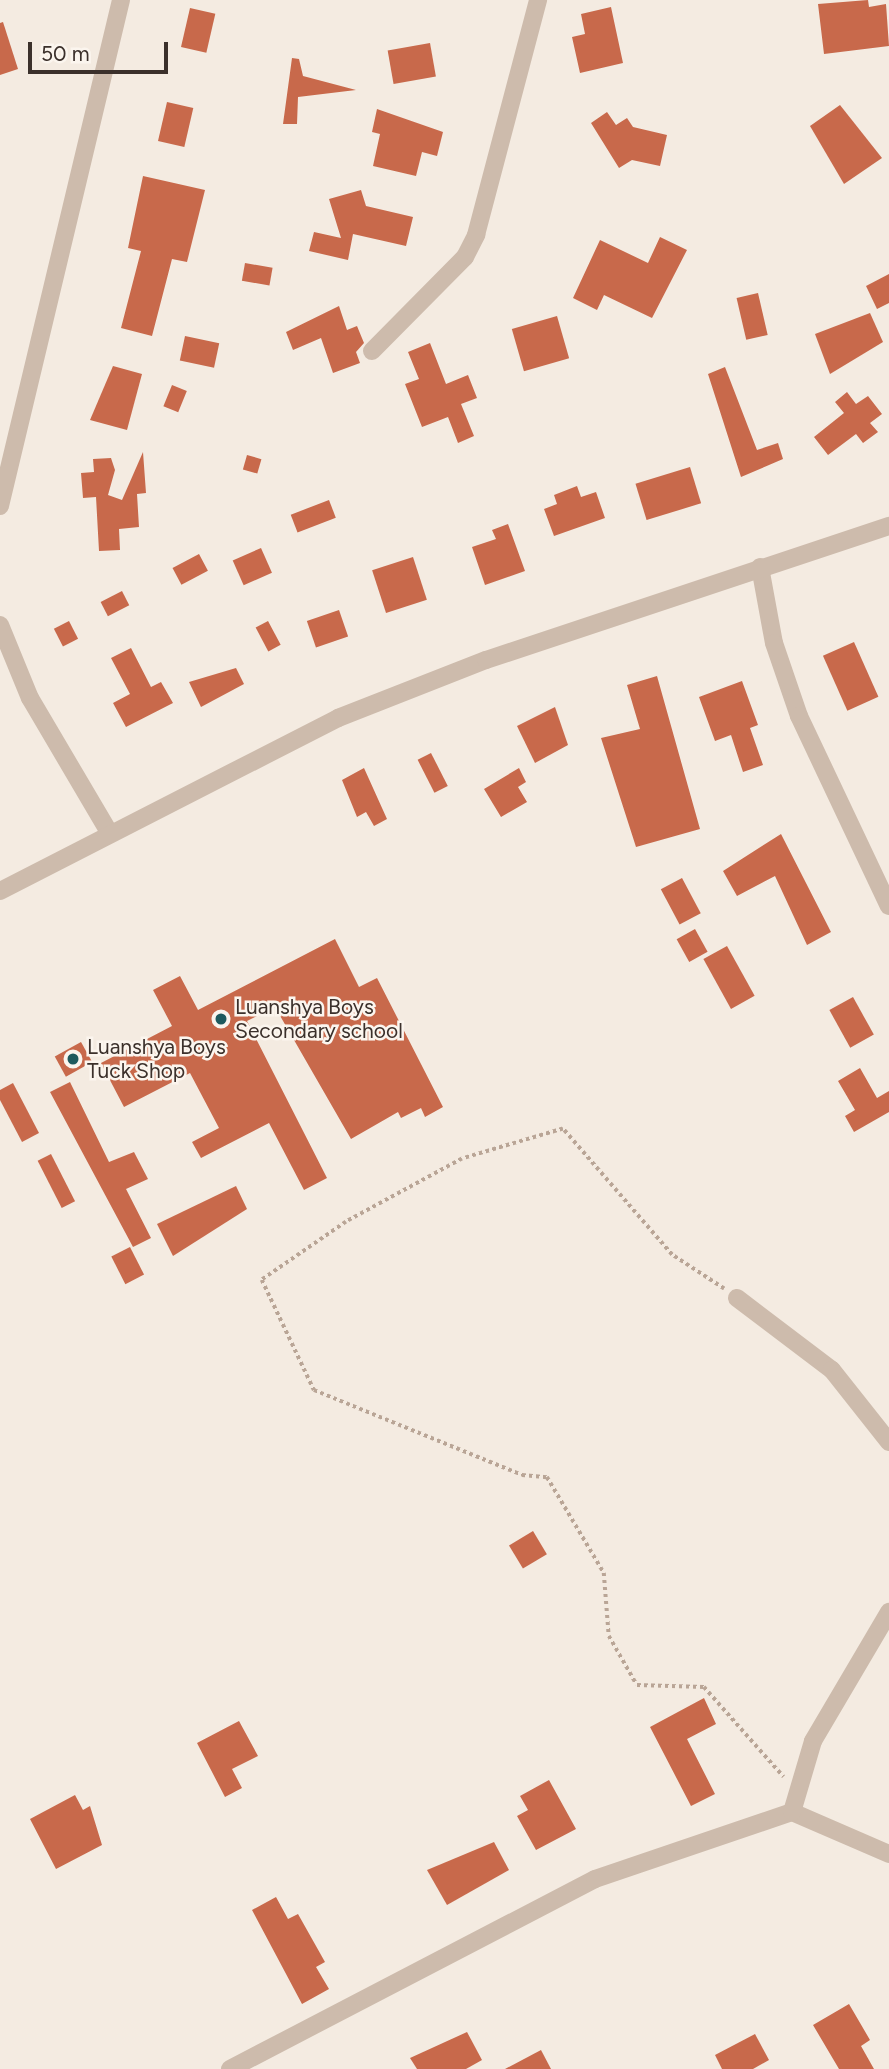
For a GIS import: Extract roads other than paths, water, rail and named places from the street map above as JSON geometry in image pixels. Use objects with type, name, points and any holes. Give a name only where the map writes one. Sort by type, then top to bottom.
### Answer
[{"type":"street","points":[[0,506],[121,0]]},
{"type":"street","points":[[372,351],[465,257],[476,235],[538,0]]},
{"type":"street","points":[[0,891],[109,832],[338,718],[760,567],[889,526]]},
{"type":"street","points":[[760,567],[774,643],[799,716],[889,906]]},
{"type":"street","points":[[0,625],[30,698],[109,832]]},
{"type":"street","points":[[737,1298],[832,1370],[889,1442]]},
{"type":"street","points":[[792,1812],[813,1741],[889,1612]]},
{"type":"street","points":[[230,2069],[595,1879],[792,1812],[889,1854]]},
{"type":"place","name":"Luanshya Boys Secondary school","points":[[221,1019]]},
{"type":"place","name":"Luanshya Boys Tuck Shop","points":[[73,1059]]}]
